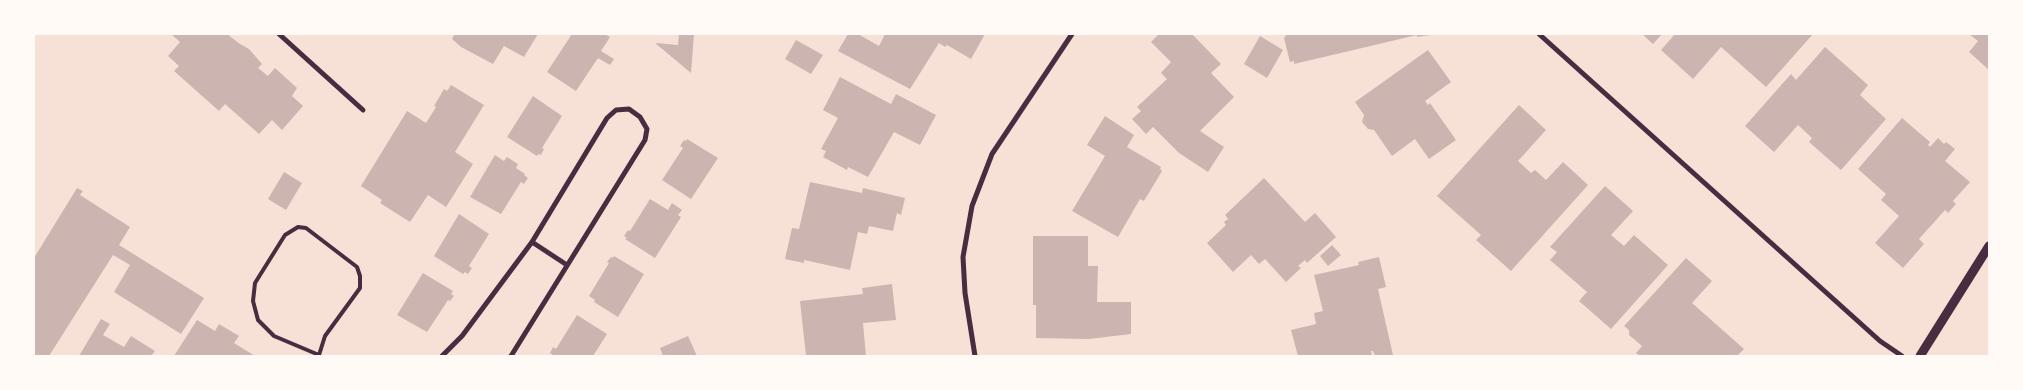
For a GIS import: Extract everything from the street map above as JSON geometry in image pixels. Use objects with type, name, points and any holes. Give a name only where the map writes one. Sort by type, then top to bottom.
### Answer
[{"type":"street","points":[[280,34],[363,110]]},
{"type":"street","points":[[975,356],[965,293],[963,257],[972,206],[992,154],[1072,34]]},
{"type":"street","points":[[1539,34],[1880,342],[1902,356]]},
{"type":"street","points":[[442,356],[462,336],[532,242],[607,118],[616,110],[629,109],[640,117],[647,129],[645,140],[511,356]]},
{"type":"street","points":[[532,242],[567,265]]},
{"type":"street","points":[[1920,356],[1989,246]]},
{"type":"lane","points":[[298,227],[306,228],[357,267],[360,276],[360,288],[325,336],[318,356],[274,336],[258,320],[253,301],[254,283],[285,235],[298,227]]},
{"type":"building","points":[[171,34],[227,34],[249,49],[262,64],[258,68],[268,76],[275,68],[297,88],[292,96],[303,106],[282,130],[272,120],[259,134],[225,104],[219,111],[174,71],[179,66],[168,56],[180,42]]},
{"type":"building","points":[[452,34],[538,34],[524,57],[504,46],[493,64],[461,47],[452,39],[454,35]]},
{"type":"building","points":[[572,34],[605,34],[610,37],[601,51],[614,59],[610,65],[598,58],[576,91],[547,72]]},
{"type":"building","points":[[679,34],[694,34],[691,73],[655,43],[678,45]]},
{"type":"building","points":[[848,34],[858,34],[879,46],[885,34],[985,34],[971,59],[947,45],[945,47],[939,43],[910,89],[838,51]]},
{"type":"building","points":[[1159,34],[1192,34],[1221,64],[1211,73],[1234,97],[1200,131],[1224,147],[1208,172],[1179,153],[1153,127],[1146,134],[1132,119],[1141,111],[1137,107],[1167,79],[1161,73],[1171,62],[1151,42]]},
{"type":"building","points":[[1287,34],[1430,35],[1417,37],[1417,35],[1294,64],[1294,61],[1290,62],[1284,38]]},
{"type":"building","points":[[1642,34],[1662,34],[1653,44]]},
{"type":"building","points":[[1675,34],[1813,34],[1766,87],[1721,47],[1693,79],[1661,50]]},
{"type":"building","points":[[1969,34],[1989,34],[1989,70],[1969,52],[1978,41]]},
{"type":"building","points":[[1260,36],[1283,50],[1267,78],[1244,64]]},
{"type":"building","points":[[796,40],[823,55],[811,74],[785,59]]},
{"type":"building","points":[[1825,47],[1868,85],[1860,95],[1886,119],[1841,170],[1809,142],[1812,138],[1798,125],[1774,152],[1745,126],[1791,74],[1796,80]]},
{"type":"building","points":[[1428,50],[1451,82],[1425,101],[1428,105],[1430,103],[1456,140],[1429,159],[1415,139],[1392,156],[1374,130],[1368,129],[1362,122],[1364,115],[1355,102]]},
{"type":"building","points":[[840,77],[891,104],[896,94],[936,115],[920,145],[894,132],[868,177],[848,167],[847,170],[823,157],[826,151],[821,149],[838,118],[823,110]]},
{"type":"building","points":[[451,85],[484,105],[455,152],[473,164],[446,207],[428,195],[410,222],[380,203],[382,200],[361,186],[407,111],[426,123],[444,89],[447,91]]},
{"type":"building","points":[[533,96],[562,116],[542,148],[544,149],[541,155],[538,154],[537,156],[507,137]]},
{"type":"building","points":[[1519,105],[1546,130],[1518,161],[1531,173],[1535,170],[1546,180],[1563,162],[1588,185],[1511,271],[1476,240],[1481,235],[1437,196]]},
{"type":"building","points":[[1105,116],[1134,135],[1127,147],[1161,167],[1162,171],[1144,201],[1140,199],[1118,237],[1072,211],[1105,156],[1087,145]]},
{"type":"building","points":[[1902,118],[1930,142],[1928,145],[1930,147],[1938,138],[1944,144],[1946,142],[1955,149],[1945,161],[1970,182],[1953,201],[1956,204],[1948,213],[1945,210],[1919,239],[1924,244],[1903,268],[1875,243],[1899,216],[1881,200],[1886,194],[1858,169]]},
{"type":"building","points":[[687,139],[718,158],[691,199],[662,180],[683,148],[680,146]]},
{"type":"building","points":[[495,155],[504,161],[507,157],[518,164],[516,168],[528,178],[524,184],[521,182],[501,214],[470,197]]},
{"type":"building","points":[[284,172],[302,183],[286,210],[268,199]]},
{"type":"building","points":[[1264,178],[1305,222],[1315,213],[1336,237],[1307,263],[1305,260],[1298,266],[1301,268],[1286,282],[1265,259],[1259,264],[1251,255],[1233,272],[1207,243],[1226,225],[1224,222],[1228,219],[1225,215]]},
{"type":"building","points":[[810,182],[862,193],[863,188],[905,198],[901,215],[897,213],[893,231],[869,226],[867,234],[858,232],[850,270],[804,260],[804,263],[785,259],[792,228],[799,229]]},
{"type":"building","points":[[1605,186],[1633,211],[1611,235],[1624,246],[1634,235],[1668,265],[1611,329],[1579,301],[1587,292],[1550,260],[1557,252],[1550,247]]},
{"type":"building","points":[[77,188],[83,191],[80,195],[130,227],[119,245],[204,298],[181,334],[114,292],[130,265],[113,255],[49,356],[34,356],[34,258]]},
{"type":"building","points":[[650,199],[668,210],[672,203],[682,210],[678,215],[681,217],[655,258],[625,239],[627,238],[624,236],[628,230],[630,231]]},
{"type":"building","points":[[459,214],[489,234],[469,266],[472,268],[468,274],[465,272],[463,274],[434,256]]},
{"type":"building","points":[[1033,236],[1088,236],[1088,266],[1098,266],[1097,302],[1131,302],[1131,334],[1089,339],[1036,338],[1036,305],[1033,305]]},
{"type":"building","points":[[1332,245],[1341,255],[1328,266],[1320,256]]},
{"type":"building","points":[[614,256],[644,274],[618,317],[594,302],[595,300],[589,296],[609,263],[607,262]]},
{"type":"building","points":[[1379,257],[1386,287],[1378,289],[1393,355],[1375,356],[1373,351],[1371,351],[1372,356],[1298,356],[1291,330],[1316,324],[1314,313],[1323,311],[1314,275],[1359,265],[1358,262]]},
{"type":"building","points":[[1686,258],[1712,281],[1692,303],[1744,349],[1737,356],[1640,356],[1636,353],[1642,346],[1629,335],[1629,330],[1624,326]]},
{"type":"building","points":[[423,273],[453,291],[451,294],[454,296],[450,301],[448,300],[427,332],[397,315]]},
{"type":"building","points":[[892,284],[896,320],[863,323],[866,356],[806,356],[800,301],[863,294],[862,288]]},
{"type":"building","points":[[577,315],[607,334],[593,356],[552,356],[550,353],[553,347],[556,349]]},
{"type":"building","points":[[101,319],[110,324],[103,335],[124,347],[131,336],[155,351],[151,356],[79,356]]},
{"type":"building","points":[[197,320],[215,331],[219,324],[239,336],[234,343],[255,356],[174,356]]},
{"type":"building","points":[[688,336],[697,356],[663,356],[660,348]]}]
